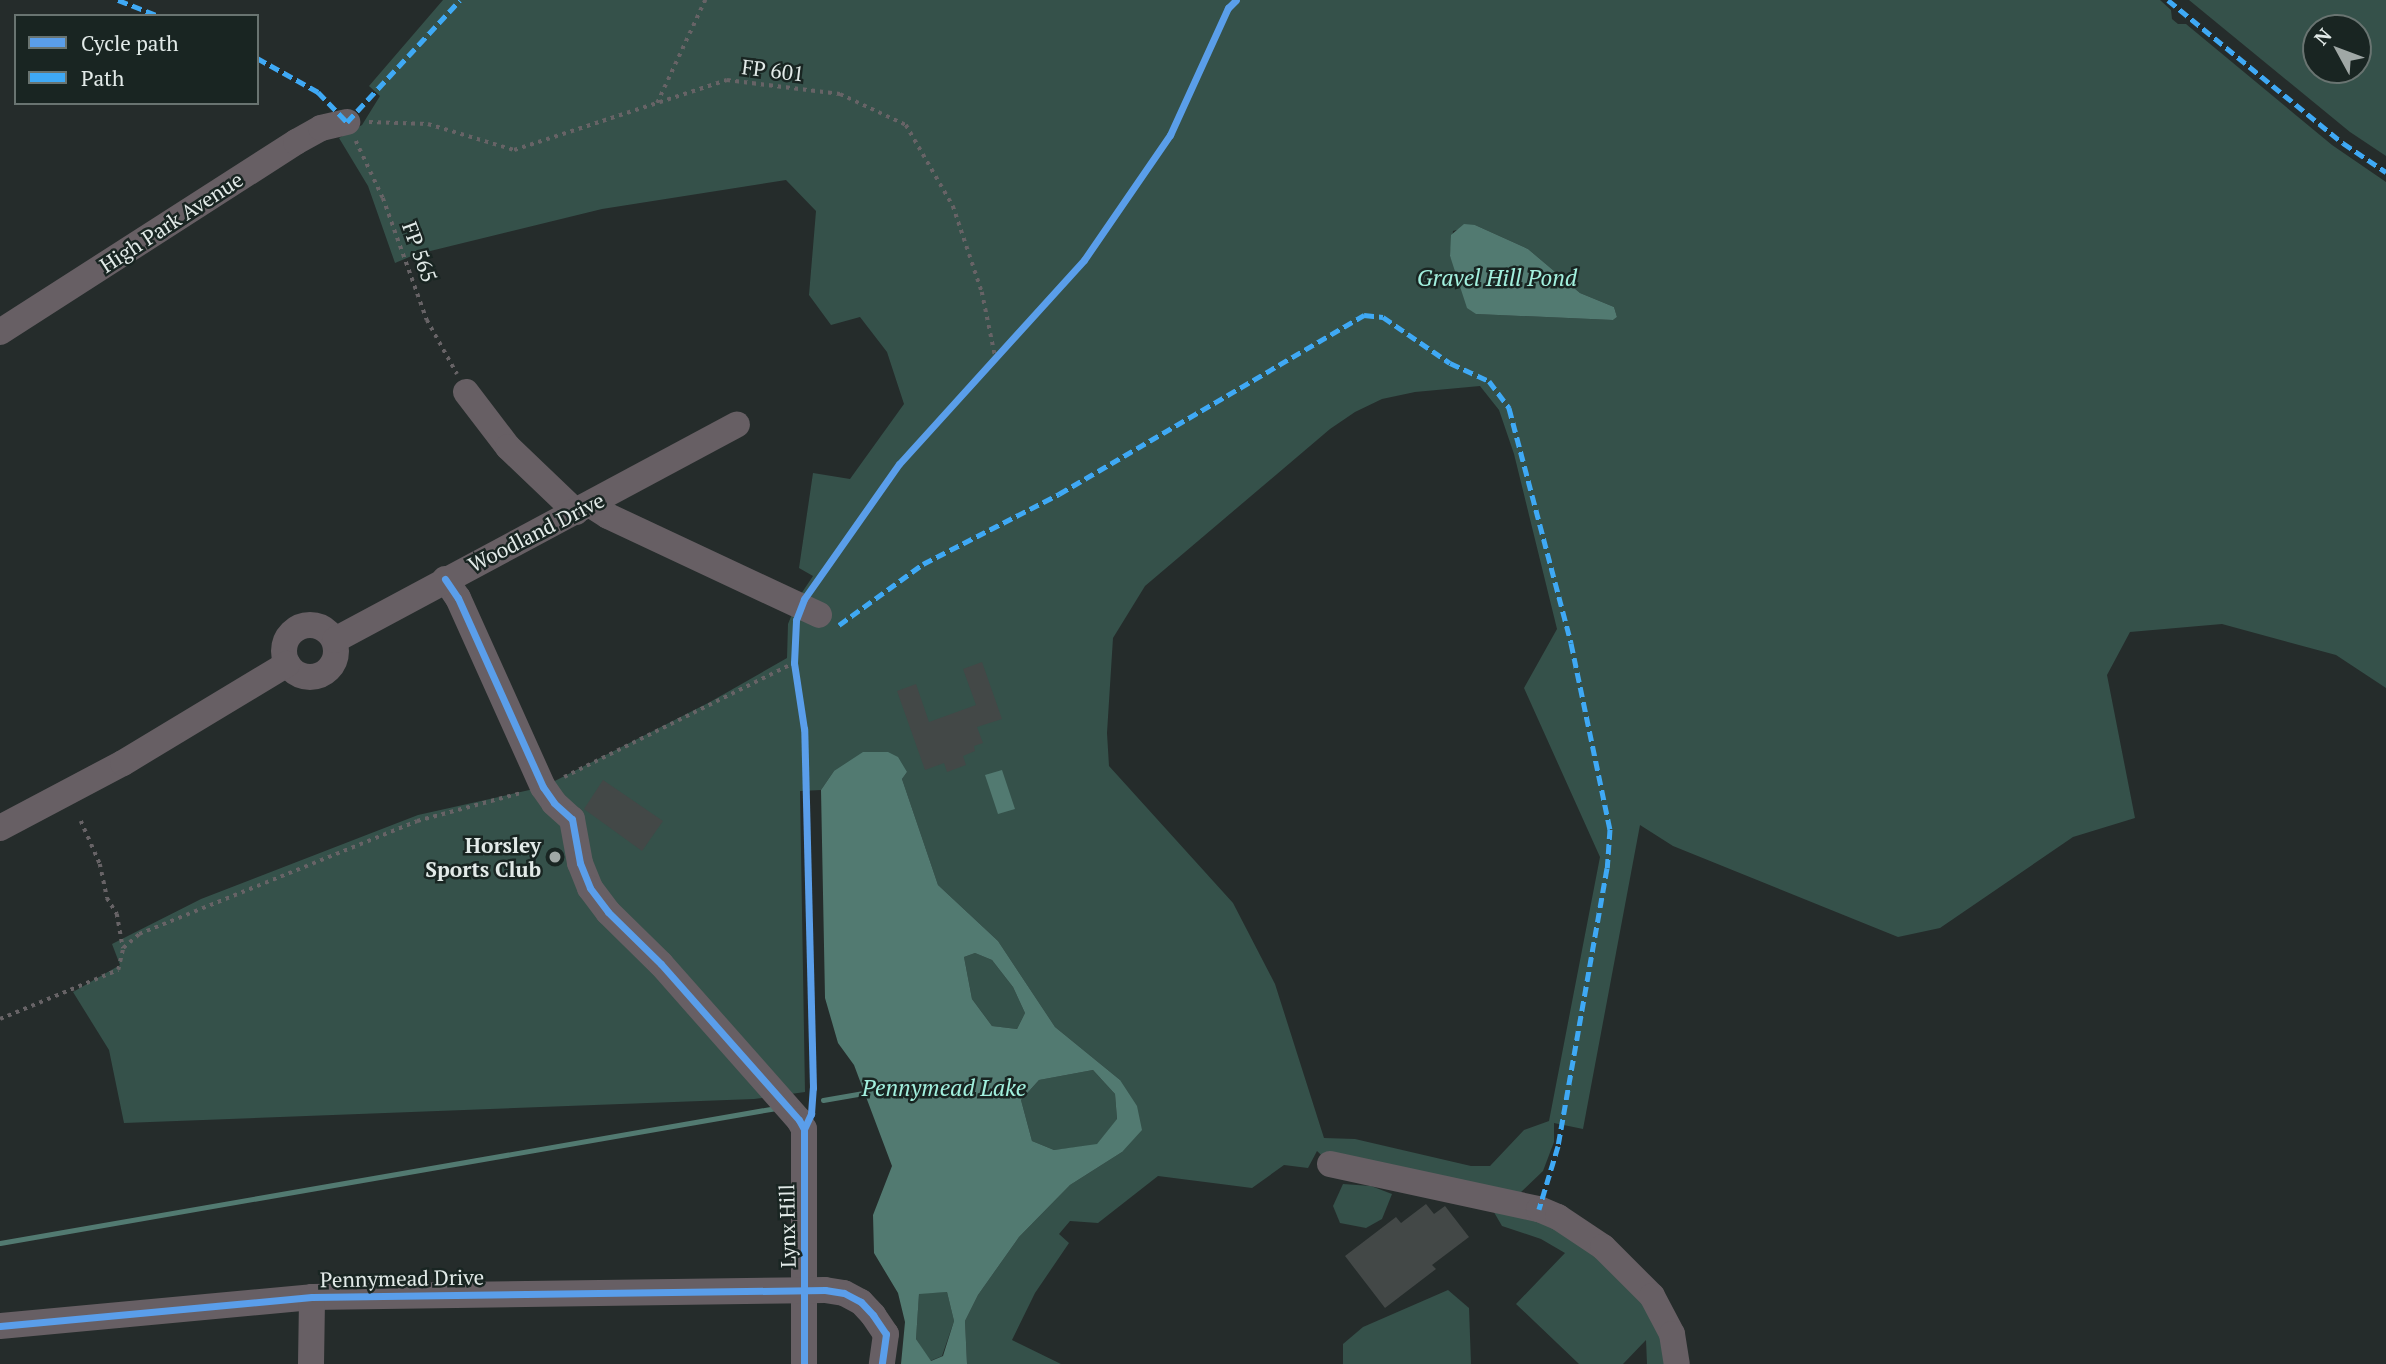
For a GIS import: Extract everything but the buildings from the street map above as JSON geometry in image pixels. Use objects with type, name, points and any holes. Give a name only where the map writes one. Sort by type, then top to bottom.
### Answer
[{"type":"street","name":"High Park Avenue","points":[[0,331],[296,142],[321,128],[347,122]]},
{"type":"street","points":[[466,392],[508,447],[583,509],[608,516],[818,615]]},
{"type":"street","name":"Woodland Drive","points":[[335,640],[737,424]]},
{"type":"street","points":[[445,579],[463,610],[542,787]]},
{"type":"street","points":[[312,624],[326,629],[335,640],[337,653],[332,666],[322,675],[309,678],[296,674],[286,664],[283,650],[288,637],[298,627],[312,624]]},
{"type":"street","points":[[0,828],[118,765],[286,664]]},
{"type":"street","name":"Lynx Hill","points":[[542,787],[554,803],[572,819],[580,863],[590,888],[602,904],[661,964],[799,1120],[804,1129],[804,1364]]},
{"type":"street","points":[[1330,1164],[1538,1209],[1558,1217],[1603,1247],[1652,1296],[1672,1334],[1677,1364]]},
{"type":"street","name":"Pennymead Drive","points":[[0,1325],[312,1297],[806,1290],[844,1293],[861,1302],[886,1334],[882,1364]]},
{"type":"street","points":[[311,1364],[312,1297]]},
{"type":"path","points":[[657,103],[705,0]]},
{"type":"path","points":[[123,948],[139,934],[417,821],[542,787],[794,663]]},
{"type":"path","points":[[0,1019],[118,970],[123,948],[117,914],[107,898],[100,864],[81,821]]},
{"type":"shaded area","points":[[443,0],[2160,0],[2171,10],[2172,19],[2178,24],[2186,24],[2332,145],[2386,182],[2386,688],[2336,655],[2222,624],[2130,632],[2107,675],[2135,818],[2073,837],[1940,928],[1898,937],[1673,846],[1640,825],[1583,1129],[1554,1123],[1554,1142],[1543,1171],[1516,1197],[1649,1299],[1670,1364],[1647,1364],[1646,1340],[1623,1364],[1579,1364],[1516,1304],[1565,1253],[1541,1239],[1502,1226],[1488,1202],[1338,1171],[1317,1151],[1308,1168],[1284,1165],[1252,1188],[1158,1176],[1098,1223],[1070,1221],[1059,1234],[1069,1243],[1035,1293],[1012,1340],[1061,1364],[967,1364],[965,1321],[978,1295],[1019,1237],[1070,1185],[1122,1152],[1120,1080],[1055,1027],[998,941],[938,885],[902,779],[907,772],[834,771],[821,790],[800,791],[805,1092],[754,1099],[124,1123],[109,1050],[73,992],[120,965],[112,944],[201,899],[418,815],[543,787],[710,702],[787,658],[788,624],[799,597],[813,576],[799,568],[813,473],[850,479],[904,404],[887,352],[860,317],[831,325],[809,295],[816,211],[786,180],[602,209],[414,255],[395,263],[368,186],[339,138],[362,125],[380,96],[369,86]],"holes":[[[1475,225],[1528,249],[1580,293],[1614,307],[1617,317],[1613,320],[1476,314],[1450,256],[1453,231]],[[1480,386],[1499,410],[1514,454],[1557,629],[1524,688],[1600,857],[1549,1121],[1524,1130],[1490,1166],[1471,1166],[1355,1139],[1324,1138],[1275,984],[1233,903],[1109,766],[1107,733],[1113,638],[1145,586],[1330,429],[1355,412],[1382,399],[1415,392]]]},
{"type":"shaded area","points":[[2189,0],[2386,0],[2386,156],[2350,132]]},
{"type":"shaded area","points":[[975,953],[992,960],[1013,987],[1025,1013],[1017,1029],[992,1026],[972,999],[964,957]]},
{"type":"shaded area","points":[[1093,1070],[1115,1094],[1117,1120],[1097,1145],[1054,1150],[1032,1141],[1021,1100],[1039,1080]]},
{"type":"shaded area","points":[[1343,1184],[1371,1186],[1392,1194],[1382,1219],[1366,1228],[1340,1223],[1333,1206]]},
{"type":"shaded area","points":[[1448,1290],[1469,1308],[1471,1364],[1343,1364],[1343,1344],[1363,1327]]},
{"type":"shaded area","points":[[947,1292],[954,1321],[942,1356],[930,1361],[916,1339],[919,1293]]},
{"type":"water","name":"Gravel Hill Pond","points":[[1464,224],[1475,225],[1528,249],[1580,293],[1614,307],[1617,317],[1613,320],[1476,314],[1467,308],[1450,256],[1451,235]]},
{"type":"water","name":"Pennymead Lake","points":[[863,752],[888,752],[898,757],[907,772],[902,779],[938,885],[998,941],[1055,1027],[1120,1080],[1137,1106],[1142,1130],[1122,1152],[1070,1185],[1019,1237],[978,1295],[965,1321],[967,1364],[901,1364],[905,1322],[898,1293],[874,1253],[873,1215],[892,1166],[854,1065],[838,1043],[825,998],[821,790],[834,771]],"holes":[[[975,953],[992,960],[1013,987],[1025,1013],[1017,1029],[992,1026],[972,999],[964,957]],[[1093,1070],[1115,1094],[1117,1119],[1097,1144],[1054,1150],[1032,1141],[1021,1100],[1039,1080]],[[947,1292],[954,1321],[943,1356],[931,1361],[916,1339],[919,1294]]]},
{"type":"water","points":[[1002,770],[1015,809],[998,814],[985,775]]},
{"type":"waterway","points":[[823,1100],[863,1093]]},
{"type":"waterway","points":[[0,1243],[776,1108]]},
{"type":"marked path","points":[[118,0],[154,14]]},
{"type":"marked path","points":[[259,59],[318,92],[347,122],[460,0]]},
{"type":"marked path","points":[[2168,0],[2343,143],[2386,172]]},
{"type":"marked path","points":[[839,625],[923,564],[1059,494],[1364,315],[1383,317],[1450,363],[1489,381],[1509,408],[1571,643],[1610,829],[1607,868],[1558,1146],[1539,1209]]},
{"type":"cycle path","points":[[804,1129],[811,1114],[813,1088],[804,729],[794,663],[796,620],[804,599],[899,464],[1084,260],[1170,135],[1228,8],[1236,0]]},
{"type":"cycle path","points":[[445,579],[458,598],[543,787],[554,803],[572,819],[580,863],[590,888],[608,912],[661,964],[799,1120],[804,1129],[804,1364]]},
{"type":"cycle path","points":[[0,1326],[312,1297],[825,1290],[844,1293],[861,1302],[873,1315],[886,1334],[882,1364]]},
{"type":"place","name":"Horsley Sports Club","points":[[555,857]]}]
